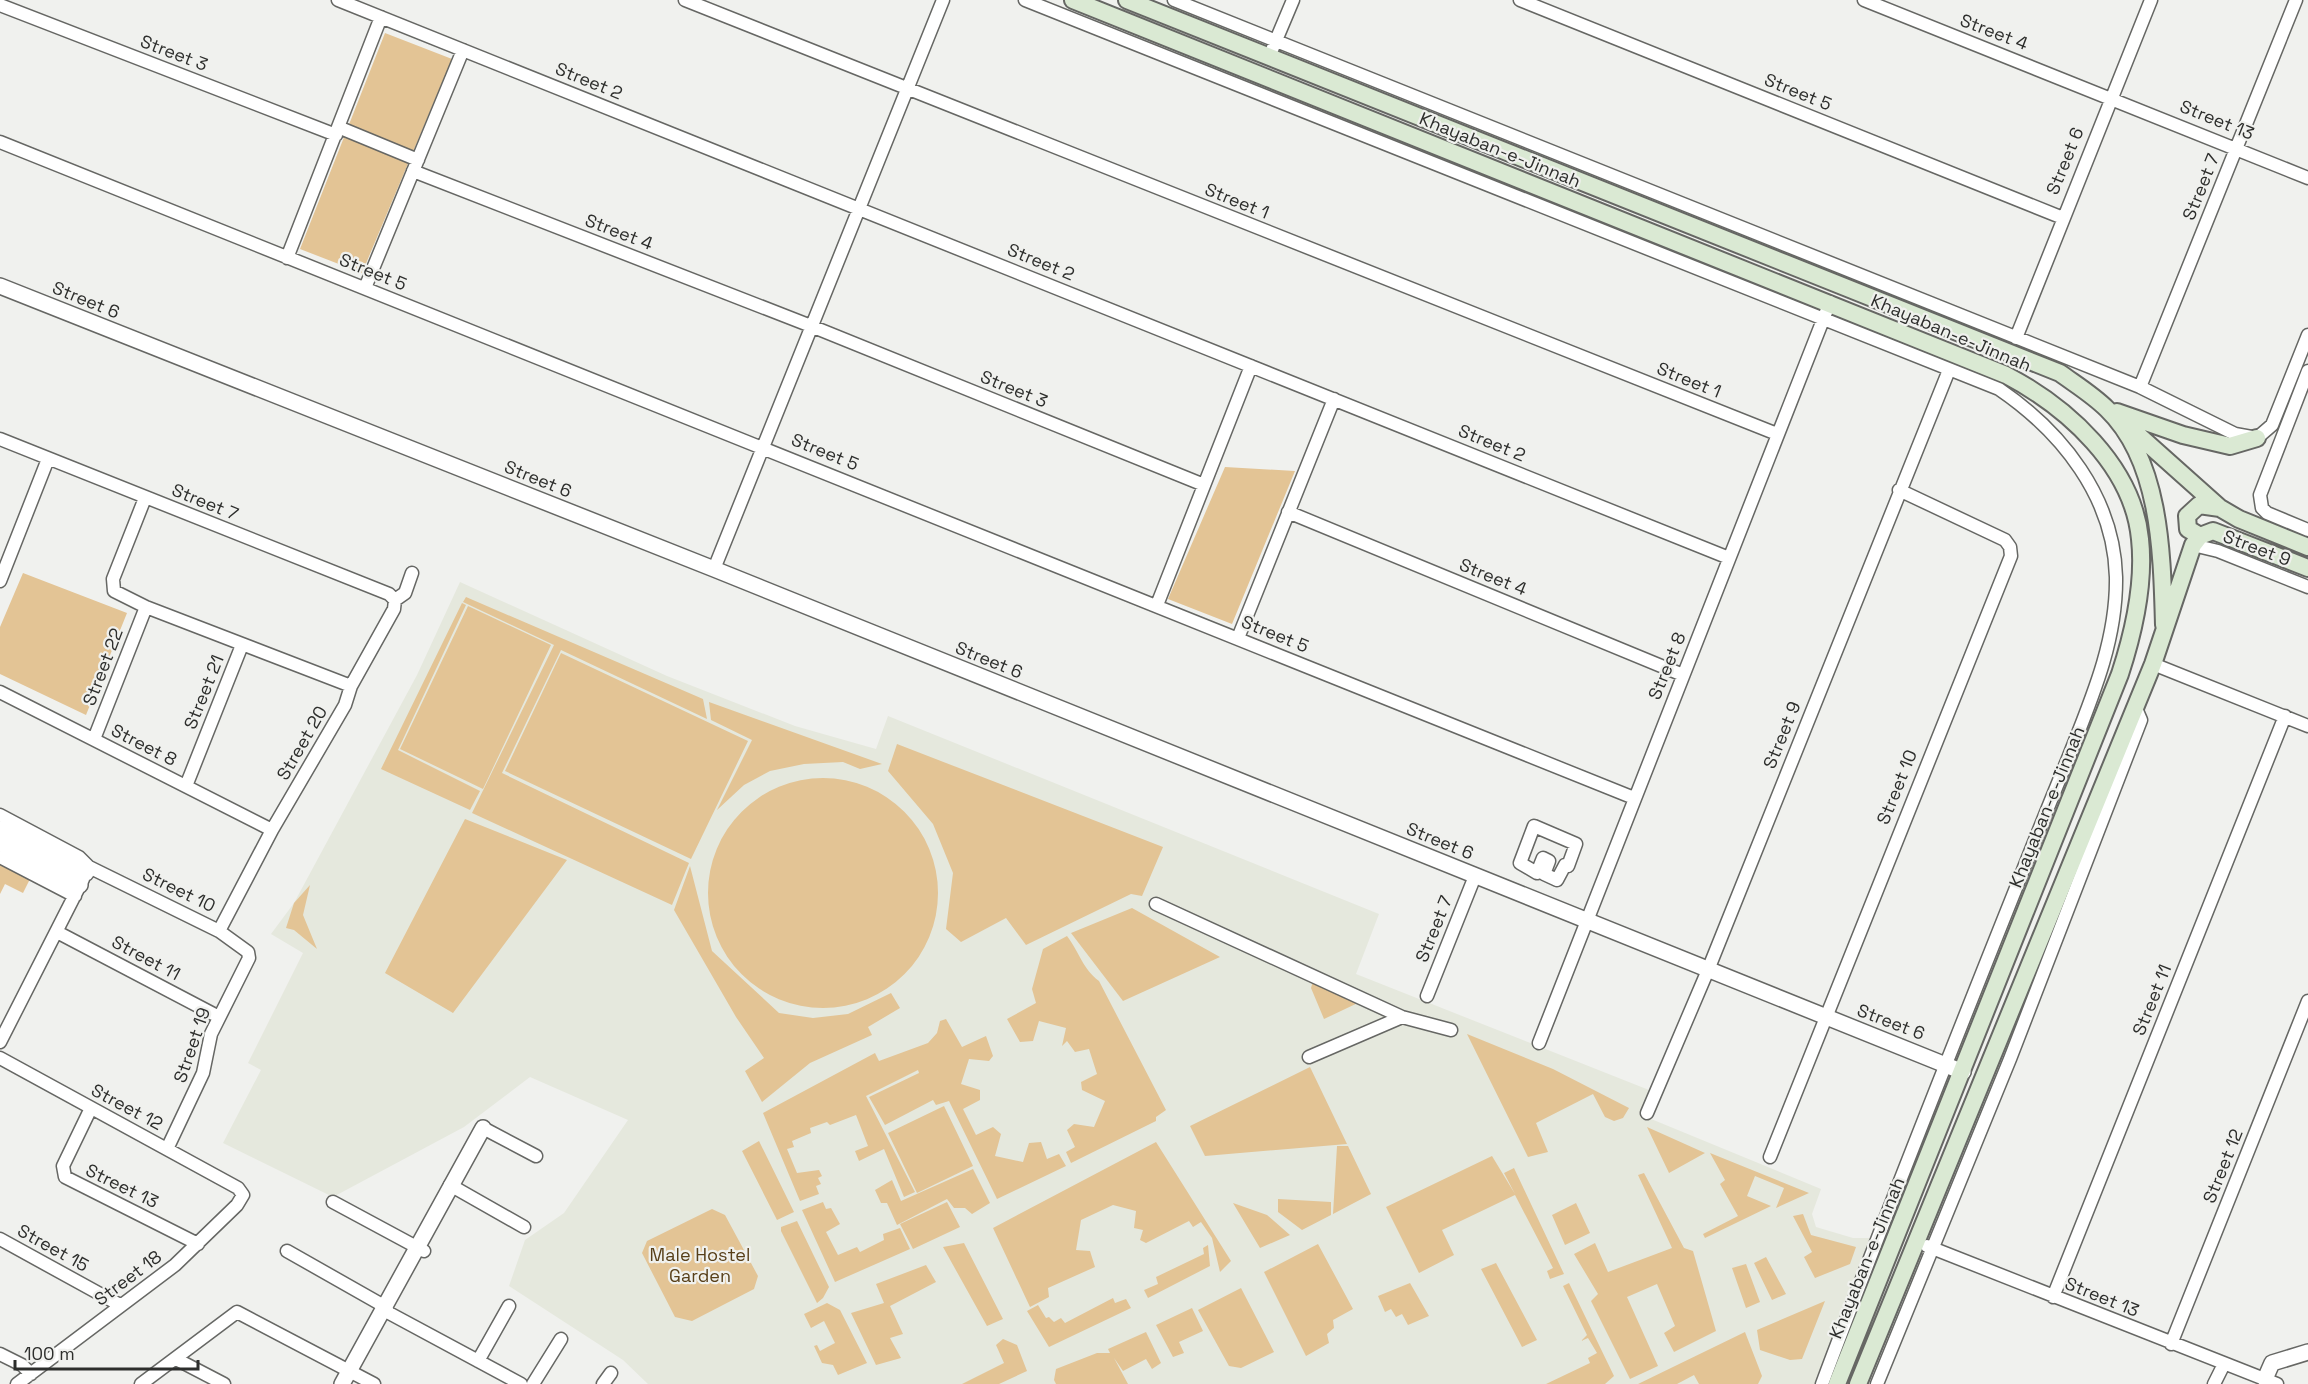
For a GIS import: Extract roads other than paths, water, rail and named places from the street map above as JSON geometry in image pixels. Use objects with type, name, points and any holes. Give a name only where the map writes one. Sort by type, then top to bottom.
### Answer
[{"type":"main road","name":"Khayaban-e-Jinnah","points":[[1073,0],[1830,302],[2002,382],[2044,397],[2078,424],[2103,453],[2132,504],[2140,537],[2140,586],[2130,638],[2112,696],[1837,1384]]},
{"type":"main road","name":"Khayaban-e-Jinnah","points":[[1126,0],[2060,372],[2108,409],[2133,444],[2156,509],[2161,543],[2164,625]]},
{"type":"main road","points":[[2108,409],[2183,435],[2230,446],[2257,438]]},
{"type":"main road","points":[[2108,409],[2220,508],[2239,519],[2308,547]]},
{"type":"main road","points":[[2220,508],[2199,505],[2187,516],[2188,529],[2197,541],[2213,531],[2308,568]]},
{"type":"main road","name":"Khayaban-e-Jinnah","points":[[1858,1384],[1914,1242],[2153,664],[2164,625],[2197,541]]},
{"type":"street","name":"Street 2","points":[[338,0],[1729,558]]},
{"type":"street","name":"Street 1","points":[[685,0],[1777,434]]},
{"type":"street","points":[[714,569],[943,0]]},
{"type":"street","points":[[1025,0],[1949,370],[2002,382],[2070,453],[2088,480],[2108,529],[2116,575],[2115,617],[2096,689],[1945,1064],[1822,1384]]},
{"type":"street","points":[[1174,0],[2140,387],[2235,434],[2257,438],[2272,425],[2308,335]]},
{"type":"street","points":[[1269,57],[1293,0]]},
{"type":"street","name":"Street 5","points":[[1520,0],[2063,218]]},
{"type":"street","name":"Street 4","points":[[1864,0],[2111,97]]},
{"type":"street","name":"Street 6","points":[[2016,338],[2151,0]]},
{"type":"street","name":"Street 7","points":[[2140,387],[2296,0]]},
{"type":"street","name":"Street 3","points":[[0,5],[337,131],[416,165]]},
{"type":"street","points":[[287,258],[381,17]]},
{"type":"street","points":[[365,288],[463,50]]},
{"type":"street","name":"Street 13","points":[[2111,97],[2308,178]]},
{"type":"street","name":"Street 5","points":[[0,142],[763,446],[1634,798]]},
{"type":"street","name":"Street 4","points":[[416,165],[811,326]]},
{"type":"street","name":"Street 6","points":[[0,286],[714,569],[1963,1072]]},
{"type":"street","name":"Street 8","points":[[1539,1043],[1830,302]]},
{"type":"street","name":"Street 3","points":[[811,326],[1204,485]]},
{"type":"street","points":[[1157,605],[1251,366]]},
{"type":"street","name":"Street 9","points":[[1647,1113],[1708,970],[1949,370]]},
{"type":"street","points":[[2308,371],[2260,495],[2262,508],[2275,517],[2308,530]]},
{"type":"street","points":[[1238,638],[1334,399]]},
{"type":"street","name":"Street 7","points":[[0,439],[389,594],[395,600]]},
{"type":"street","points":[[0,581],[48,459]]},
{"type":"street","name":"Street 10","points":[[1770,1157],[2011,556],[2010,547],[2005,540],[1899,490]]},
{"type":"street","points":[[145,498],[113,579],[114,591],[146,607],[351,686]]},
{"type":"street","name":"Street 4","points":[[1288,512],[1683,675]]},
{"type":"street","name":"Street 9","points":[[2197,541],[2308,587]]},
{"type":"street","name":"Street 20","points":[[219,931],[272,830],[345,705],[351,686],[394,609],[395,600],[405,593],[412,573]]},
{"type":"street","name":"Street 22","points":[[94,739],[146,607]]},
{"type":"street","name":"Street 21","points":[[186,786],[242,645]]},
{"type":"street","points":[[2153,664],[2308,726]]},
{"type":"street","points":[[2096,689],[2112,696]]},
{"type":"street","name":"Street 8","points":[[0,692],[272,830]]},
{"type":"street","points":[[1877,1384],[2010,1059],[2141,720],[2135,706]]},
{"type":"street","name":"Street 11","points":[[2053,1297],[2284,716]]},
{"type":"street","points":[[0,815],[79,857],[83,880],[0,1042]]},
{"type":"street","points":[[1534,826],[1576,844],[1568,866],[1565,865],[1563,873],[1560,873],[1557,880],[1544,874],[1549,861],[1543,858],[1538,873],[1520,863],[1534,826]]},
{"type":"street","name":"Street 10","points":[[0,829],[83,880],[219,931],[248,952]]},
{"type":"street","points":[[0,843],[83,880]]},
{"type":"street","points":[[0,857],[83,880]]},
{"type":"street","name":"Street 7","points":[[1427,996],[1475,876]]},
{"type":"street","points":[[1156,904],[1401,1017],[1451,1030]]},
{"type":"street","name":"Street 11","points":[[57,932],[219,1017]]},
{"type":"street","name":"Street 19","points":[[167,1149],[203,1073],[207,1044],[249,958],[248,952]]},
{"type":"street","name":"Street 12","points":[[2171,1344],[2308,1001]]},
{"type":"street","points":[[1309,1057],[1401,1017]]},
{"type":"street","points":[[1992,1052],[2010,1059]]},
{"type":"street","name":"Street 12","points":[[0,1058],[238,1188]]},
{"type":"street","name":"Street 13","points":[[91,1108],[63,1166],[65,1177],[198,1244]]},
{"type":"street","points":[[342,1384],[352,1376],[487,1130],[536,1156]]},
{"type":"street","points":[[454,1187],[524,1227]]},
{"type":"street","name":"Street 18","points":[[17,1384],[175,1265],[240,1201],[243,1195],[238,1188]]},
{"type":"street","points":[[333,1202],[421,1249]]},
{"type":"street","name":"Street 15","points":[[0,1239],[120,1305]]},
{"type":"street","name":"Street 13","points":[[1914,1242],[2171,1344],[2271,1381]]},
{"type":"street","points":[[287,1251],[387,1310],[521,1384]]},
{"type":"street","points":[[478,1361],[509,1306]]},
{"type":"street","points":[[141,1384],[237,1312],[352,1376],[374,1384]]},
{"type":"street","points":[[533,1384],[561,1339]]},
{"type":"street","points":[[2271,1381],[2272,1363],[2308,1353]]},
{"type":"street","points":[[0,1354],[22,1365],[31,1374]]},
{"type":"street","points":[[176,1359],[224,1384]]},
{"type":"street","points":[[2214,1384],[2224,1364]]},
{"type":"street","points":[[603,1384],[611,1373]]},
{"type":"park label","name":"Male Hostel Garden","points":[[700,1265]]}]
